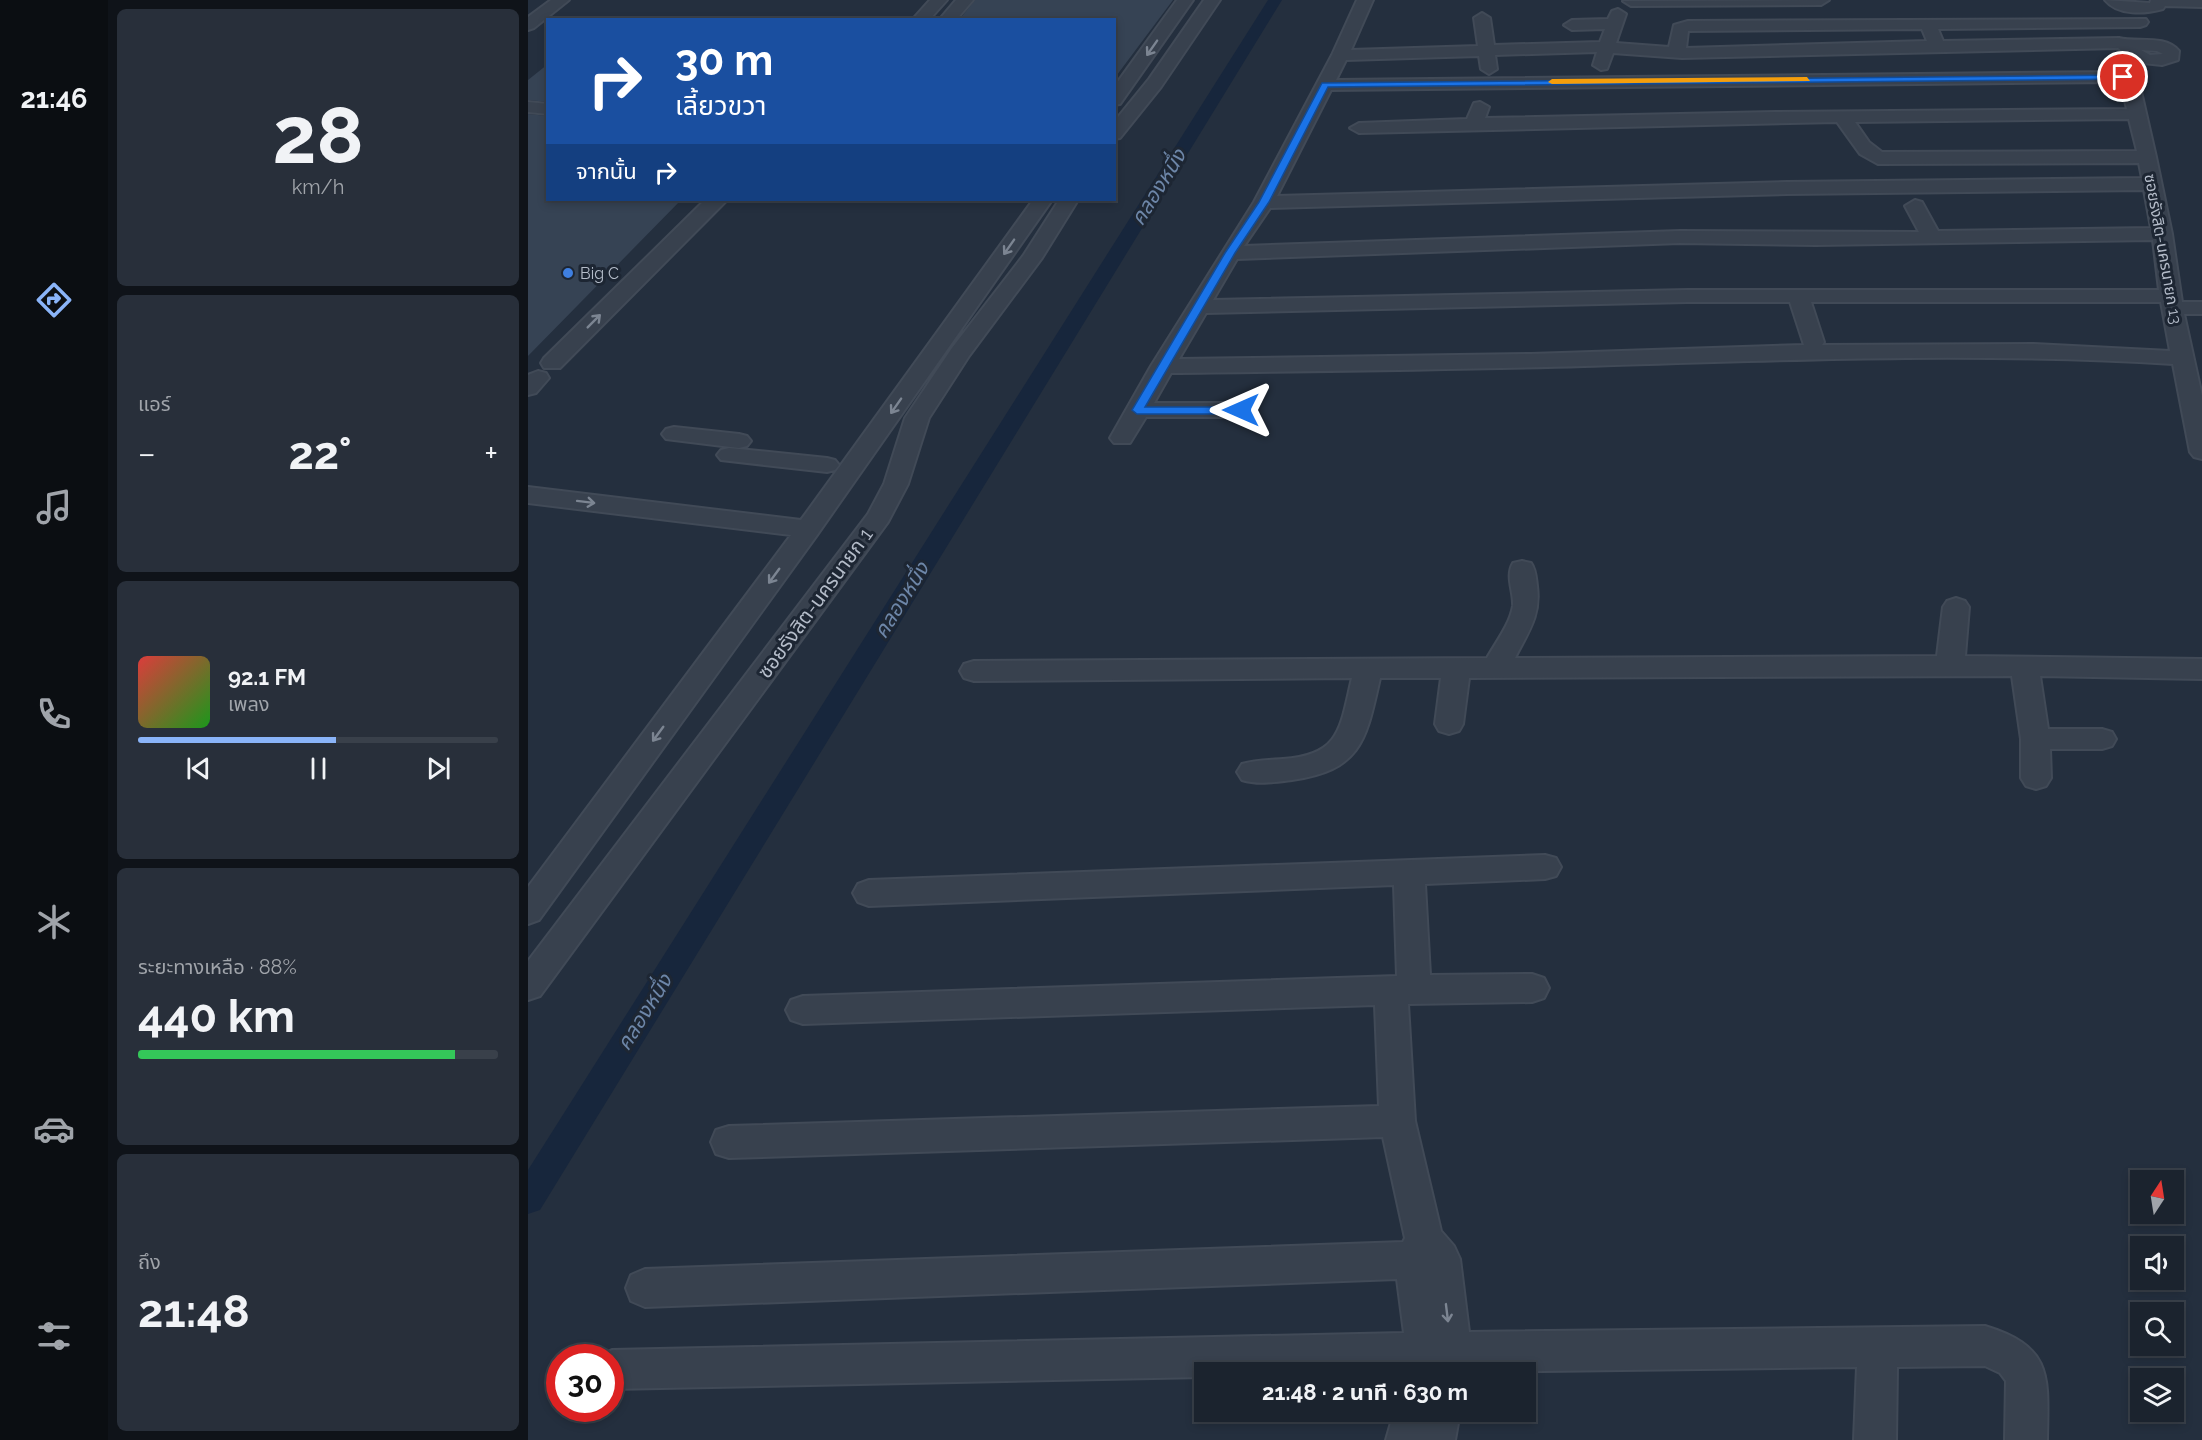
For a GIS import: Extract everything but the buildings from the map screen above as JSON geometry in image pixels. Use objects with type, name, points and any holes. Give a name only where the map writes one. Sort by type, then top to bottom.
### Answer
[{"type":"street","points":[[528,25],[561,0]]},
{"type":"street","points":[[922,18],[939,0]]},
{"type":"street","points":[[949,18],[964,0]]},
{"type":"street","points":[[1116,97],[1185,0]]},
{"type":"street","points":[[1116,132],[1155,83],[1212,0]]},
{"type":"street","points":[[1122,438],[1162,366],[1230,253],[1264,202],[1340,55],[1365,0]]},
{"type":"street","points":[[1631,1],[1821,0]]},
{"type":"street","points":[[2113,0],[2138,15]]},
{"type":"street","points":[[1677,53],[1682,26],[1928,23],[2138,15],[2157,6],[2159,0],[2202,2]]},
{"type":"street","points":[[1325,85],[2123,77],[2125,69],[2140,49],[2138,15]]},
{"type":"street","points":[[1474,124],[1490,82],[1488,50],[1482,18]]},
{"type":"street","points":[[1572,25],[1616,19],[1595,81]]},
{"type":"street","points":[[1928,23],[1936,46]]},
{"type":"street","points":[[1340,55],[1608,48],[1677,53],[2119,43],[2140,49]]},
{"type":"street","points":[[1805,50],[1818,79]]},
{"type":"street","name":"ซอยรังสิต-นครนายก 13","points":[[2123,77],[2131,87],[2147,157],[2162,234],[2171,302],[2202,452]]},
{"type":"street","points":[[528,107],[546,109]]},
{"type":"street","points":[[1359,128],[1843,117],[2136,114]]},
{"type":"street","points":[[1843,117],[1868,153],[1878,158],[2147,157]]},
{"type":"street","points":[[1264,202],[1787,188],[2151,184]]},
{"type":"street","points":[[539,376],[705,209],[716,201]]},
{"type":"street","points":[[528,911],[808,529],[967,291],[1041,201]]},
{"type":"street","name":"ซอยรังสิต-นครนายก 1","points":[[528,986],[780,652],[879,516],[896,484],[917,418],[960,353],[1032,258],[1067,201]]},
{"type":"street","points":[[1915,206],[1932,238]]},
{"type":"street","points":[[1230,253],[1680,237],[1932,238],[2162,234]]},
{"type":"street","points":[[1199,307],[1798,296],[2171,302],[2202,308]]},
{"type":"street","points":[[1798,296],[1813,342]]},
{"type":"street","points":[[1162,366],[1545,360],[1814,351],[2045,351],[2184,358]]},
{"type":"street","points":[[1137,410],[1241,410]]},
{"type":"street","points":[[674,434],[734,448],[827,465]]},
{"type":"street","points":[[528,495],[808,529]]},
{"type":"street","points":[[1496,667],[1521,621],[1526,605],[1522,569]]},
{"type":"street","points":[[1950,665],[1956,607]]},
{"type":"street","points":[[974,671],[1950,665],[2202,669]]},
{"type":"street","points":[[2025,666],[2035,739],[2036,778]]},
{"type":"street","points":[[1252,772],[1295,770],[1319,765],[1340,755],[1352,737],[1369,667]]},
{"type":"street","points":[[1449,724],[1456,667]]},
{"type":"street","points":[[2035,739],[2102,739]]},
{"type":"street","points":[[869,893],[1545,867]]},
{"type":"street","points":[[1409,871],[1397,1121],[1426,1253],[1437,1362],[1877,1347],[1984,1346],[2000,1349],[2016,1360],[2025,1371],[2026,1440]]},
{"type":"street","points":[[804,1010],[1403,990],[1532,988]]},
{"type":"street","points":[[729,1142],[1397,1121]]},
{"type":"street","points":[[645,1288],[1426,1253]]},
{"type":"street","points":[[1875,1440],[1877,1347]]},
{"type":"street","points":[[624,1370],[1194,1364]]},
{"type":"street","points":[[1407,1440],[1411,1422]]},
{"type":"street","points":[[1434,1440],[1438,1422]]},
{"type":"waterway","name":"คลองหนึ่ง","points":[[528,1199],[1275,0]]},
{"type":"slow traffic","points":[[1552,82],[1807,79]]},
{"type":"place","name":"Big C","points":[[568,273]]},
{"type":"route","points":[[1241,410],[1137,410],[1230,253],[1264,202],[1325,85],[2123,77]]}]
